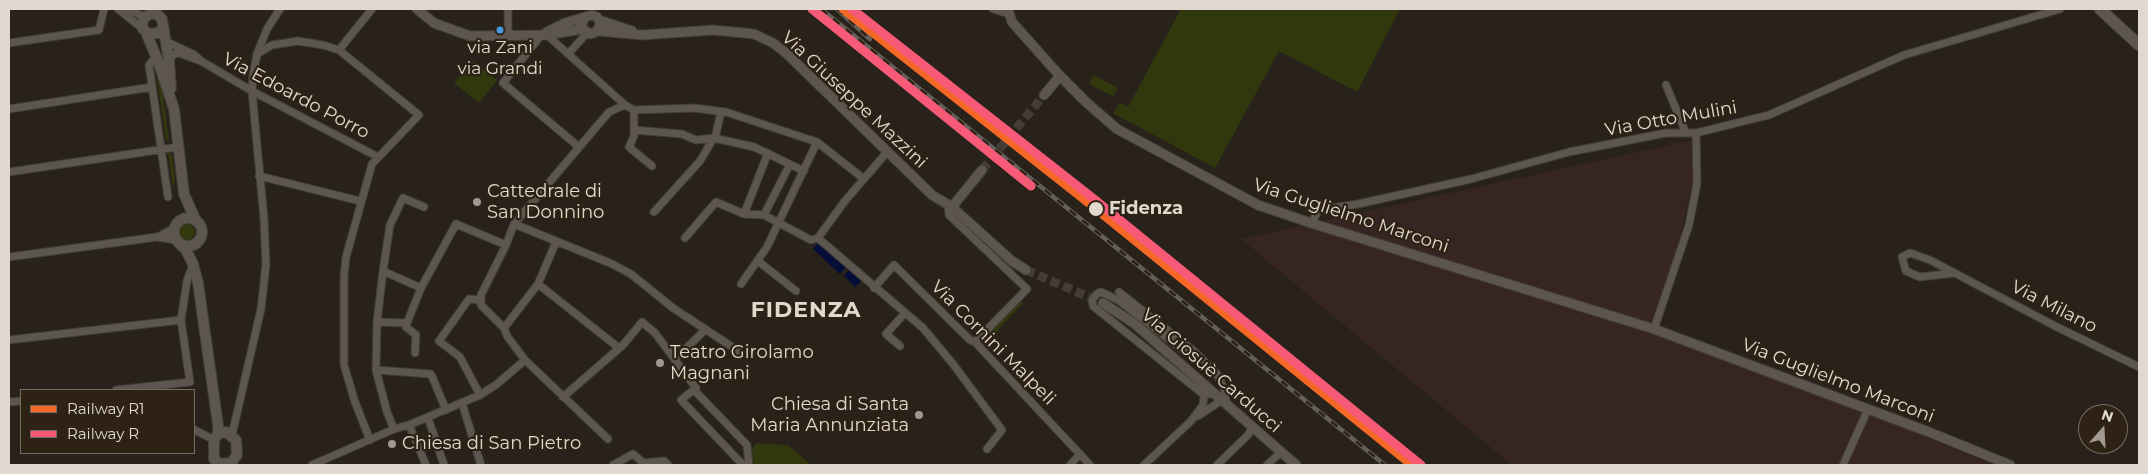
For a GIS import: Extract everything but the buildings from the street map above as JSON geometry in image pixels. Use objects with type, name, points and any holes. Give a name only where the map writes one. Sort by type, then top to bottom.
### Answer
[{"type":"main road","points":[[2100,9],[2139,45]]},
{"type":"main road","points":[[172,99],[142,22],[148,13],[158,14],[163,18],[165,41],[170,61],[172,99],[184,194],[201,230],[193,264]]},
{"type":"main road","points":[[145,31],[156,34],[163,18]]},
{"type":"main road","points":[[157,61],[165,64],[170,61]]},
{"type":"main road","points":[[184,194],[181,212],[175,226],[178,242],[186,250],[193,264],[200,299],[221,433],[220,464],[237,455],[236,440],[221,433]]},
{"type":"main road","points":[[175,226],[185,218],[196,221]]},
{"type":"main road","points":[[178,242],[191,245],[198,241]]},
{"type":"street","points":[[9,44],[99,30],[104,9]]},
{"type":"street","points":[[118,9],[145,31]]},
{"type":"street","points":[[127,9],[148,13]]},
{"type":"street","points":[[195,430],[221,433],[262,300],[266,264],[252,91],[257,54],[267,29],[280,9]]},
{"type":"street","points":[[339,50],[372,9]]},
{"type":"street","points":[[417,9],[434,23],[470,36],[545,35],[585,31],[592,34],[598,31],[642,34]]},
{"type":"street","points":[[508,9],[508,36]]},
{"type":"street","points":[[597,9],[600,26],[598,31]]},
{"type":"street","points":[[993,9],[1008,11]]},
{"type":"street","name":"Via Otto Mulini","points":[[1311,223],[1319,210],[1358,204],[1471,179],[1569,152],[1666,133],[1696,133],[1769,115],[1904,55],[2060,9]]},
{"type":"street","name":"Via Guglielmo Marconi","points":[[1008,11],[1012,22],[1060,76],[1117,129],[1258,205],[1654,329],[1868,409],[2010,465]]},
{"type":"street","points":[[585,14],[581,22],[585,31]]},
{"type":"street","points":[[579,147],[503,82],[545,35],[585,14],[593,15],[599,19],[642,34]]},
{"type":"street","name":"Via Giuseppe Mazzini","points":[[642,34],[713,30],[754,34],[773,43],[786,53],[932,195],[950,206],[1012,261],[1026,270]]},
{"type":"street","points":[[568,53],[585,31]]},
{"type":"street","points":[[545,35],[568,53],[625,105],[634,110],[694,108],[721,112],[818,142],[864,179]]},
{"type":"street","name":"Via Edoardo Porro","points":[[165,41],[193,54],[201,61],[252,91],[378,157]]},
{"type":"street","points":[[257,54],[272,45],[298,41],[339,50],[419,115],[372,164],[360,202],[345,266],[344,365],[355,402],[370,440]]},
{"type":"street","name":"Via Edoardo Porro","points":[[170,61],[174,54],[178,53],[201,61]]},
{"type":"street","points":[[157,61],[149,65],[168,197]]},
{"type":"street","points":[[1044,94],[1060,76]]},
{"type":"street","points":[[1666,85],[1686,133]]},
{"type":"street","points":[[9,109],[152,87]]},
{"type":"street","points":[[608,439],[525,360],[507,336],[504,328],[481,305],[481,295],[506,245],[514,224],[609,112],[625,105]]},
{"type":"street","points":[[634,110],[634,130],[629,147],[652,166]]},
{"type":"street","points":[[654,212],[700,161],[714,138],[721,112]]},
{"type":"street","points":[[634,130],[682,134],[696,140],[714,138],[768,153],[804,172]]},
{"type":"street","points":[[1654,329],[1689,226],[1697,182],[1696,133]]},
{"type":"street","points":[[741,284],[767,247],[818,142]]},
{"type":"street","points":[[9,172],[178,147]]},
{"type":"street","points":[[685,238],[716,202],[744,214],[764,215],[811,240],[818,238],[844,202],[888,152]]},
{"type":"street","points":[[744,214],[768,153]]},
{"type":"street","points":[[764,215],[790,164]]},
{"type":"street","points":[[975,342],[1027,289],[949,215],[950,206],[982,170]]},
{"type":"street","points":[[260,176],[360,202]]},
{"type":"street","points":[[394,429],[387,412],[376,370],[377,322],[383,271],[390,225],[403,198],[424,207]]},
{"type":"street","points":[[414,353],[416,335],[406,327],[407,323],[421,288],[456,224],[506,245]]},
{"type":"street","points":[[514,224],[610,263],[631,274],[673,308],[740,352]]},
{"type":"street","points":[[157,237],[175,226]]},
{"type":"street","points":[[9,257],[157,237],[178,242]]},
{"type":"street","points":[[818,238],[874,288],[923,328],[953,364],[1002,430],[986,449]]},
{"type":"street","points":[[504,328],[538,284],[556,242]]},
{"type":"street","name":"Via Milano","points":[[1955,274],[1920,277],[1906,271],[1902,257],[1910,252],[1955,274],[2139,367]]},
{"type":"street","points":[[758,261],[796,291]]},
{"type":"street","points":[[125,389],[190,382],[181,320],[193,264]]},
{"type":"street","name":"Via Cornini Malpeli","points":[[874,288],[894,265],[970,340],[975,342],[1090,465]]},
{"type":"street","points":[[383,271],[421,288]]},
{"type":"street","points":[[538,284],[619,348]]},
{"type":"street","points":[[1144,465],[1192,421],[1221,399],[1225,391],[1217,374],[1206,363],[1120,296],[1101,292],[1092,300],[1093,306],[1204,396],[1221,399]]},
{"type":"street","points":[[480,395],[460,357],[439,341],[469,298],[481,300]]},
{"type":"street","name":"Via Giosuè Carducci","points":[[1103,304],[1134,324],[1296,465]]},
{"type":"street","points":[[900,346],[886,334],[906,313]]},
{"type":"street","points":[[9,340],[181,320]]},
{"type":"street","points":[[377,322],[407,323]]},
{"type":"street","points":[[563,397],[619,348],[642,322],[655,333],[675,358],[695,389],[747,445],[749,465]]},
{"type":"street","points":[[675,358],[705,330]]},
{"type":"street","points":[[312,465],[394,429],[428,418],[480,395],[497,384],[525,360]]},
{"type":"street","points":[[376,370],[431,374],[446,410]]},
{"type":"street","points":[[695,389],[681,400],[743,465]]},
{"type":"street","points":[[1192,421],[1203,405],[1204,396]]},
{"type":"street","points":[[462,403],[481,465]]},
{"type":"street","points":[[1843,465],[1868,409]]},
{"type":"street","points":[[428,418],[444,465]]},
{"type":"street","points":[[409,425],[426,465]]},
{"type":"street","points":[[1216,465],[1248,435],[1252,428]]},
{"type":"street","points":[[1267,465],[1280,453]]},
{"type":"street","points":[[613,465],[633,454],[645,464],[664,461],[668,465]]},
{"type":"street","points":[[1070,465],[1080,454]]},
{"type":"shaded area","points":[[1702,138],[1660,328],[1994,465],[1512,465],[1241,239]]},
{"type":"shaded area","points":[[819,242],[846,267],[840,274],[813,249]]},
{"type":"shaded area","points":[[849,270],[861,281],[855,287],[844,276]]},
{"type":"green space","points":[[1181,9],[1400,9],[1357,92],[1279,51],[1215,168],[1113,113],[1120,103],[1128,107]]},
{"type":"green space","points":[[472,61],[497,80],[479,103],[454,83]]},
{"type":"green space","points":[[1093,75],[1118,88],[1113,96],[1089,84]]},
{"type":"green space","points":[[157,78],[159,78],[162,88],[169,139],[166,142]]},
{"type":"green space","points":[[168,152],[172,155],[175,178],[173,191]]},
{"type":"green space","points":[[184,224],[190,224],[195,229],[193,238],[184,240],[179,235],[179,229]]},
{"type":"green space","points":[[1020,300],[1023,303],[986,343],[983,340]]},
{"type":"green space","points":[[756,443],[788,445],[811,465],[754,465],[752,449]]},
{"type":"tunnel","points":[[982,170],[1044,95]]},
{"type":"tunnel","points":[[1026,270],[1103,303]]},
{"type":"railway","points":[[821,9],[1385,465]]},
{"type":"railway","points":[[837,9],[870,39]]},
{"type":"rail line","name":"R","points":[[812,9],[1031,186]]},
{"type":"rail line","name":"R1","points":[[843,9],[1090,204],[1412,465]]},
{"type":"rail line","name":"R","points":[[852,9],[1094,199],[1421,465]]},
{"type":"place","name":"via Zani via Grandi","points":[[500,30]]},
{"type":"place","name":"Cattedrale di San Donnino","points":[[477,202]]},
{"type":"place","name":"Fidenza","points":[[1096,209]]},
{"type":"place","name":"Teatro Girolamo Magnani","points":[[660,363]]},
{"type":"place","name":"Chiesa di Santa Maria Annunziata","points":[[919,415]]},
{"type":"place","name":"Chiesa di San Pietro","points":[[392,444]]},
{"type":"district","name":"FIDENZA","points":[[806,311]]}]
